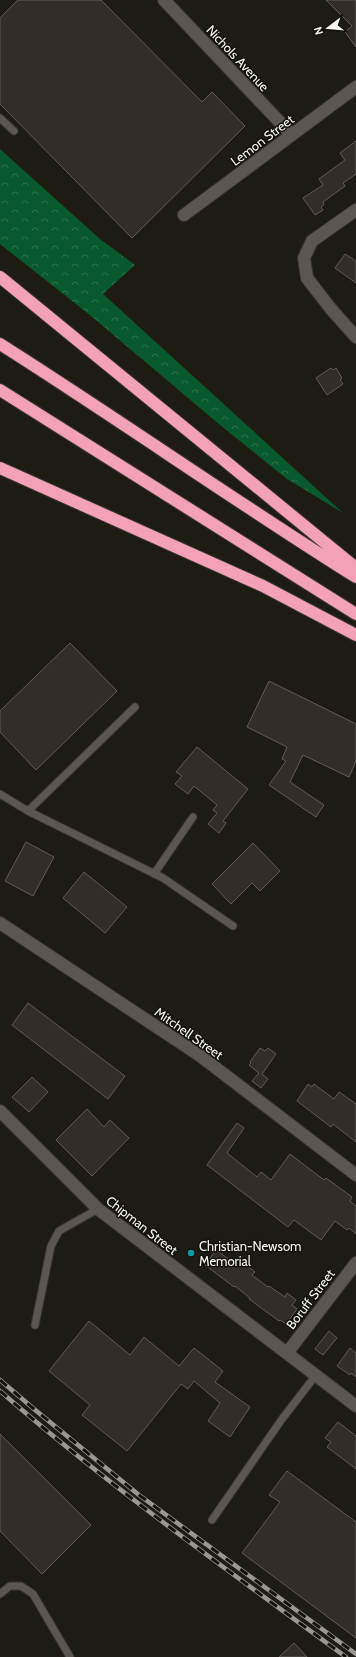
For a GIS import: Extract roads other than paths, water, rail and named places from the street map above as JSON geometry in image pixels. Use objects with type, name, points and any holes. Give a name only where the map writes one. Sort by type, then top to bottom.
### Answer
[{"type":"highway","points":[[0,277],[356,568]]},
{"type":"highway","points":[[0,344],[87,399],[305,545],[356,577]]},
{"type":"highway","points":[[0,390],[356,614]]},
{"type":"highway","points":[[0,468],[263,586],[356,634]]},
{"type":"street","name":"Nichols Avenue","points":[[164,0],[292,135]]},
{"type":"street","name":"Lemon Street","points":[[184,215],[292,135],[327,107],[356,87]]},
{"type":"street","points":[[356,210],[312,241],[304,258],[307,278],[331,310],[356,337]]},
{"type":"street","name":"Mitchell Street","points":[[0,923],[199,1055],[356,1175]]},
{"type":"street","name":"Chipman Street","points":[[0,1111],[98,1209],[356,1406]]},
{"type":"street","name":"Boruff Street","points":[[287,1353],[356,1262]]},
{"type":"lane","points":[[0,118],[14,131]]},
{"type":"lane","points":[[28,811],[135,707]]},
{"type":"lane","points":[[0,794],[28,811],[163,878],[233,926]]},
{"type":"lane","points":[[154,874],[193,817]]},
{"type":"lane","points":[[35,1325],[51,1246],[59,1230],[98,1209]]},
{"type":"lane","points":[[212,1520],[282,1419],[316,1375]]},
{"type":"lane","points":[[0,1594],[10,1586],[21,1586],[32,1594],[70,1657]]},
{"type":"railway","points":[[0,1380],[139,1495],[356,1654]]},
{"type":"railway","points":[[0,1391],[127,1495],[346,1657]]},
{"type":"place","name":"Christian-Newsom Memorial","points":[[191,1253]]}]
